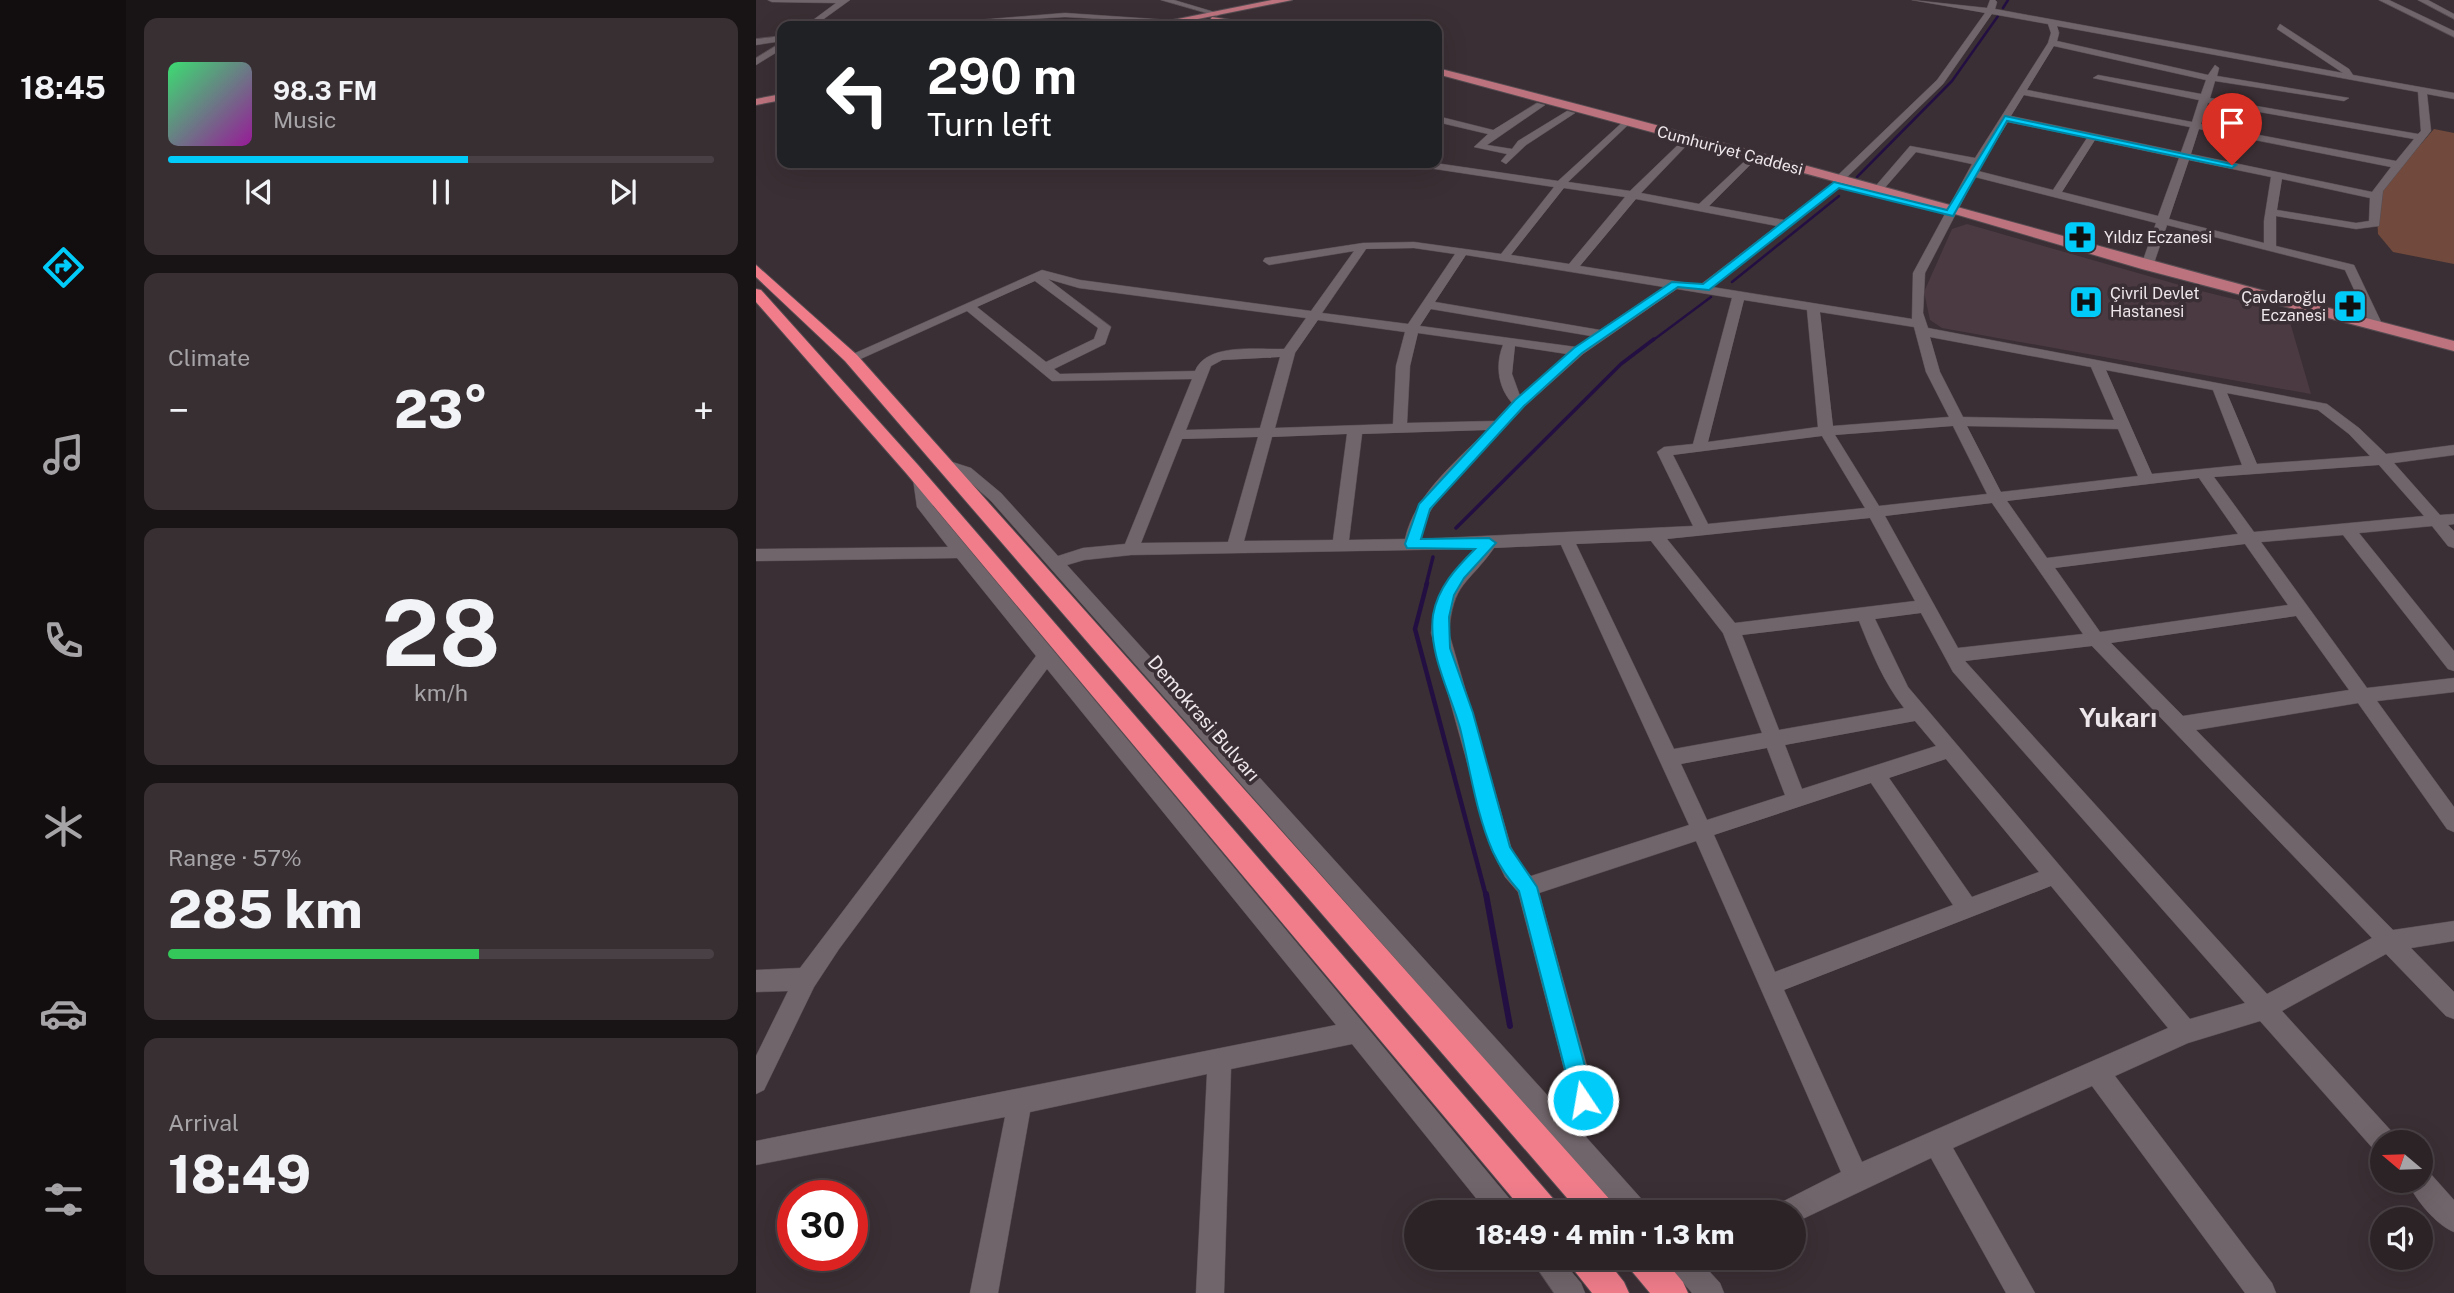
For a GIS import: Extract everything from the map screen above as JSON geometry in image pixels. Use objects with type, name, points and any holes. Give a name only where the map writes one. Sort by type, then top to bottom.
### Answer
[{"type":"highway","name":"Demokrasi Bulvarı","points":[[756,269],[851,358],[1590,1200]]},
{"type":"highway","points":[[756,293],[921,480],[1534,1200]]},
{"type":"highway","points":[[1594,1270],[1613,1293]]},
{"type":"main road","points":[[1178,21],[1287,0]]},
{"type":"main road","points":[[1217,13],[1241,21]]},
{"type":"main road","points":[[1196,18],[1231,21]]},
{"type":"main road","name":"Cumhuriyet Caddesi","points":[[1442,72],[1749,160],[1878,189],[2188,282],[2306,308]]},
{"type":"main road","name":"Cumhuriyet Caddesi","points":[[1442,78],[1570,113],[1623,124],[2454,346]]},
{"type":"main road","points":[[756,99],[777,95]]},
{"type":"street","points":[[1916,0],[2008,10],[2105,57],[2211,78],[2344,98]]},
{"type":"street","points":[[1705,287],[1839,182],[1940,82],[1990,10],[1994,0]]},
{"type":"street","points":[[2384,0],[2400,0]]},
{"type":"street","points":[[2384,0],[2454,34]]},
{"type":"street","points":[[2422,0],[2454,18]]},
{"type":"street","points":[[770,2],[845,1]]},
{"type":"street","points":[[816,21],[845,1]]},
{"type":"street","points":[[1169,1],[1217,13]]},
{"type":"street","points":[[1169,1],[1196,18]]},
{"type":"street","points":[[980,21],[1065,15],[1178,21]]},
{"type":"street","points":[[2432,25],[2454,18]]},
{"type":"street","points":[[2280,27],[2346,71],[2350,79],[2344,98],[2343,123]]},
{"type":"street","points":[[2053,33],[2083,30],[2350,79],[2453,94]]},
{"type":"street","points":[[2053,33],[2022,92],[1978,162],[1919,273],[1916,298],[1920,328],[1933,372],[1996,497],[2096,639],[2454,1008]]},
{"type":"street","points":[[756,42],[777,42]]},
{"type":"street","points":[[756,62],[777,46]]},
{"type":"street","points":[[2147,266],[2220,55]]},
{"type":"street","points":[[2088,103],[2105,57]]},
{"type":"street","points":[[2098,78],[2417,137]]},
{"type":"street","points":[[2272,212],[2369,226],[2375,224],[2375,196],[2428,125],[2422,91]]},
{"type":"street","points":[[2022,92],[2398,165]]},
{"type":"street","points":[[1514,152],[1479,147],[1495,133],[1540,105]]},
{"type":"street","points":[[1496,174],[1522,143],[1570,113]]},
{"type":"street","points":[[2005,118],[2375,196]]},
{"type":"street","points":[[1442,120],[1495,133]]},
{"type":"street","points":[[1504,257],[1561,184],[1623,124]]},
{"type":"street","points":[[2055,195],[2093,136]]},
{"type":"street","points":[[1572,268],[1633,195],[1684,142]]},
{"type":"street","points":[[1878,189],[1914,148],[1978,162]]},
{"type":"street","points":[[1702,207],[1749,160]]},
{"type":"street","points":[[1442,167],[1633,195],[1787,224]]},
{"type":"street","points":[[1972,173],[2350,268],[2377,326]]},
{"type":"street","points":[[2270,249],[2277,175]]},
{"type":"street","points":[[1269,261],[1363,246],[1414,244],[1463,250],[1705,287],[2322,407],[2334,415],[2380,460],[2454,542]]},
{"type":"street","points":[[1234,550],[1288,353],[1363,246]]},
{"type":"street","points":[[1400,426],[1403,366],[1413,327],[1463,250]]},
{"type":"street","points":[[851,358],[1042,274],[1079,284],[1578,351]]},
{"type":"street","points":[[1036,276],[1105,327],[1100,341],[1045,368]]},
{"type":"street","points":[[1412,544],[1424,507],[1520,403],[1578,351],[1676,284]]},
{"type":"street","points":[[1700,445],[1739,294]]},
{"type":"street","points":[[1429,305],[1602,334]]},
{"type":"street","points":[[968,307],[1057,378],[1199,375]]},
{"type":"street","points":[[1813,309],[1826,431],[1875,512],[1951,656],[1970,681],[2373,1130]]},
{"type":"street","points":[[1511,341],[1506,358],[1508,391],[1520,403]]},
{"type":"street","points":[[1131,549],[1179,435],[1205,364],[1219,356],[1288,353]]},
{"type":"street","points":[[2096,363],[2147,479]]},
{"type":"street","points":[[2218,387],[2251,468]]},
{"type":"street","points":[[1702,528],[1664,452],[1700,445],[1826,431],[1956,421],[2122,425]]},
{"type":"street","points":[[1179,435],[1498,425]]},
{"type":"street","points":[[1340,547],[1355,431]]},
{"type":"street","points":[[1055,564],[1083,554],[1131,549],[1234,550],[1489,543],[1654,534],[1875,512],[2203,473],[2380,460],[2454,450]]},
{"type":"street","points":[[943,464],[966,471],[979,482],[1625,1200]]},
{"type":"street","points":[[2203,473],[2365,695],[2454,823]]},
{"type":"street","points":[[921,480],[925,507],[1494,1200]]},
{"type":"street","points":[[2043,564],[2250,538],[2454,519]]},
{"type":"street","points":[[2347,529],[2454,664]]},
{"type":"street","points":[[1654,534],[1731,630],[1796,798]]},
{"type":"street","points":[[1566,539],[1669,758],[1856,1178]]},
{"type":"street","points":[[1489,543],[1451,584],[1443,605],[1440,634],[1501,848],[1512,870],[1528,887],[1581,1088],[1582,1114],[1572,1140]]},
{"type":"street","points":[[756,555],[961,552]]},
{"type":"street","points":[[1731,630],[1864,611],[1926,606]]},
{"type":"street","points":[[1951,656],[2096,639],[2302,609]]},
{"type":"street","points":[[1864,611],[1891,673],[1918,713],[2186,1032]]},
{"type":"street","points":[[756,1082],[806,979],[831,942],[1046,655]]},
{"type":"street","points":[[2178,725],[2365,695],[2454,685]]},
{"type":"street","points":[[1669,758],[1918,713]]},
{"type":"street","points":[[1528,887],[1949,750]]},
{"type":"street","points":[[1875,773],[1968,909]]},
{"type":"street","points":[[1769,985],[2056,875]]},
{"type":"street","points":[[1806,1203],[1856,1178],[2186,1032],[2264,1008],[2388,941],[2454,931]]},
{"type":"street","points":[[756,981],[806,979]]},
{"type":"street","points":[[756,1153],[1020,1102],[1356,1032]]},
{"type":"street","points":[[1210,1293],[1219,1060]]},
{"type":"street","points":[[2097,1072],[2262,1293]]},
{"type":"street","points":[[984,1293],[1020,1102]]},
{"type":"street","points":[[1936,1143],[2021,1293]]},
{"type":"street","points":[[2432,1194],[2454,1219]]},
{"type":"street","points":[[1553,1270],[1571,1293]]},
{"type":"street","points":[[1684,1270],[1710,1293]]},
{"type":"shaded area","points":[[2434,129],[2454,133],[2454,264],[2393,252],[2378,234],[2376,196]]},
{"type":"shaded area","name":"Çivril Devlet Hastanesi","points":[[1967,224],[2197,290],[2287,312],[2311,394],[1942,328],[1930,320],[1924,292],[1952,229]]},
{"type":"waterway","points":[[2003,8],[2008,0]]},
{"type":"waterway","points":[[1857,177],[1952,81],[1998,16]]},
{"type":"waterway","points":[[1732,282],[1839,196]]},
{"type":"waterway","points":[[1652,341],[1711,297]]},
{"type":"waterway","points":[[1456,528],[1621,364],[1654,339]]},
{"type":"waterway","points":[[1426,585],[1433,557]]},
{"type":"waterway","points":[[1427,583],[1415,629],[1486,896]]},
{"type":"waterway","points":[[1486,894],[1510,1026]]},
{"type":"place","name":"Yıldız Eczanesi","points":[[2080,237]]},
{"type":"place","name":"Çivril Devlet Hastanesi","points":[[2086,302]]},
{"type":"place","name":"Çavdaroğlu Eczanesi","points":[[2350,306]]},
{"type":"district","name":"Yukarı","points":[[2118,718]]},
{"type":"route","points":[[1583,1100],[1528,887],[1512,870],[1501,848],[1464,713],[1442,648],[1441,617],[1446,595],[1458,574],[1480,555],[1489,543],[1412,544],[1424,507],[1498,425],[1578,351],[1676,284],[1705,287],[1838,184],[1950,214],[2005,118],[2232,165]]}]
